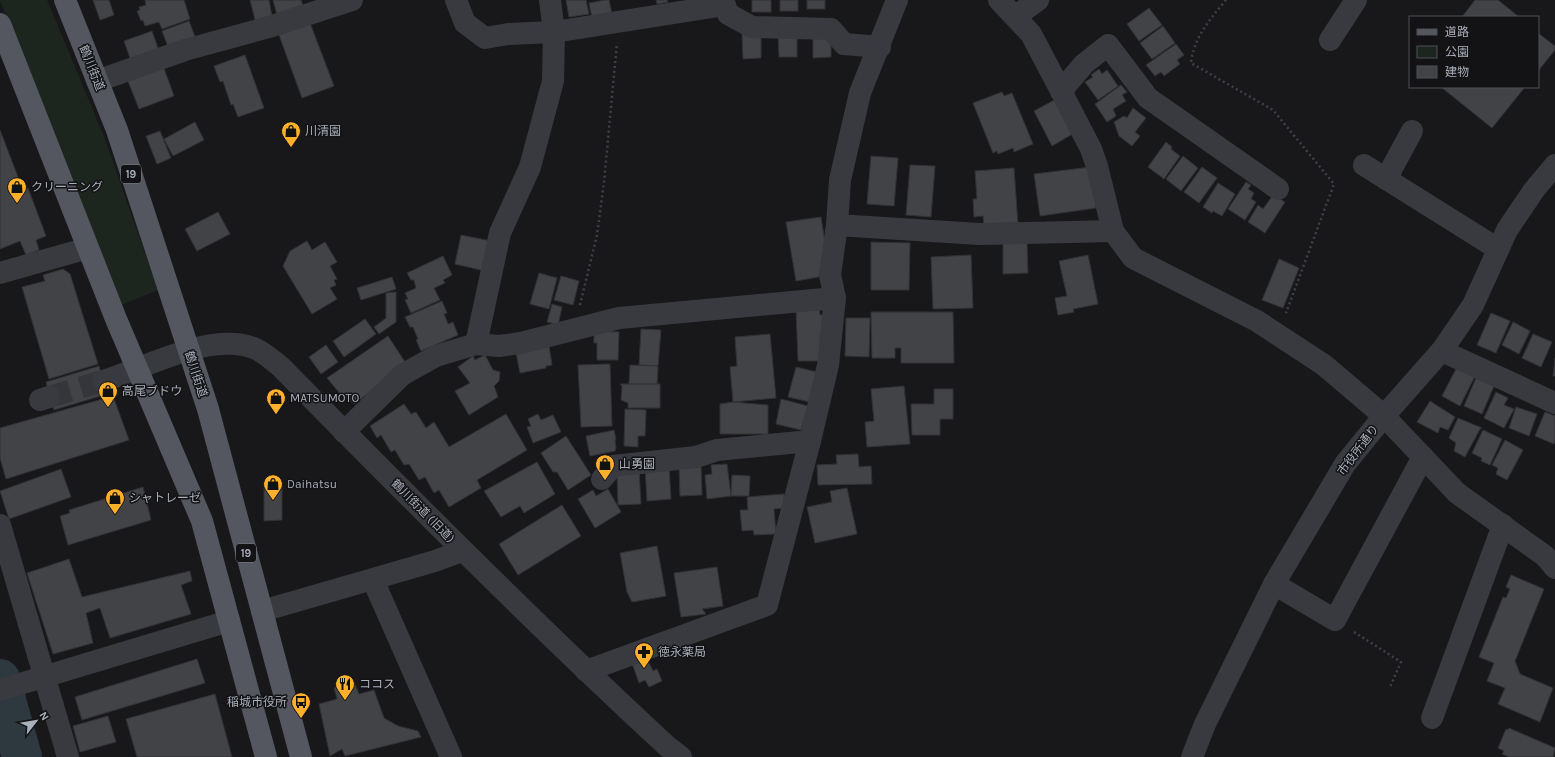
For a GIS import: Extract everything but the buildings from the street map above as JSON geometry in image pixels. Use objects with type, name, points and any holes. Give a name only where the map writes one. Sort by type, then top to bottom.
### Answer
[{"type":"main road","name":"鶴川街道","points":[[65,0],[117,130],[208,409],[301,757]]},
{"type":"main road","points":[[0,24],[137,369],[202,521],[266,757]]},
{"type":"street","points":[[97,81],[185,50],[269,27],[352,0]]},
{"type":"street","points":[[456,0],[465,23],[485,38],[508,34],[554,32],[724,5],[728,14],[752,27],[831,30],[844,44],[880,47]]},
{"type":"street","points":[[476,344],[500,233],[530,167],[553,81],[554,32],[550,0]]},
{"type":"street","points":[[586,671],[767,605],[810,441],[828,365],[835,298],[830,275],[837,225],[840,180],[860,93],[880,47],[897,0]]},
{"type":"street","points":[[999,0],[1016,16],[1031,34],[1061,91],[1091,149],[1097,166],[1113,231],[1133,258],[1258,321],[1324,365],[1384,416],[1457,493],[1545,556],[1555,568]]},
{"type":"street","points":[[1016,16],[1038,0]]},
{"type":"street","points":[[1330,40],[1356,0]]},
{"type":"street","points":[[1061,91],[1084,64],[1108,45],[1148,98],[1278,189]]},
{"type":"street","points":[[1386,179],[1412,131]]},
{"type":"street","points":[[1364,165],[1498,249]]},
{"type":"street","name":"市役所通り","points":[[1192,757],[1205,724],[1274,584],[1346,464],[1384,416],[1442,351],[1473,305],[1511,224],[1534,190],[1555,165]]},
{"type":"street","points":[[837,225],[979,234],[1113,231]]},
{"type":"street","points":[[0,273],[88,248]]},
{"type":"street","points":[[344,432],[402,375],[436,356],[476,344],[499,346],[521,343],[620,318],[835,298]]},
{"type":"street","name":"鶴川街道 (旧道)","points":[[103,381],[189,350],[215,344],[240,345],[256,349],[268,356],[281,367],[462,551],[669,754]]},
{"type":"street","points":[[1442,351],[1555,403]]},
{"type":"street","points":[[602,479],[613,466],[696,457],[717,450],[810,441]]},
{"type":"street","points":[[1274,584],[1335,620],[1422,457]]},
{"type":"street","points":[[0,525],[36,679],[68,757]]},
{"type":"street","points":[[1432,718],[1503,525]]},
{"type":"street","points":[[262,611],[435,562],[462,551]]},
{"type":"street","points":[[373,580],[451,757]]},
{"type":"street","points":[[0,690],[229,621]]},
{"type":"path","points":[[574,329],[597,235],[604,182],[620,21]]},
{"type":"path","points":[[1335,620],[1401,662],[1390,687]]},
{"type":"green space","points":[[0,0],[47,0],[103,134],[158,290],[121,305]]},
{"type":"waterway","points":[[0,679],[22,757]]},
{"type":"tunnel","points":[[49,397],[103,381]]},
{"type":"place","name":"川清園","points":[[291,148]]},
{"type":"place","name":"クリーニング","points":[[17,204]]},
{"type":"place","name":"高尾ブドウ","points":[[108,408]]},
{"type":"place","name":"MATSUMOTO","points":[[276,415]]},
{"type":"place","name":"山勇園","points":[[605,481]]},
{"type":"place","name":"Daihatsu","points":[[273,501]]},
{"type":"place","name":"シャトレーゼ","points":[[115,515]]},
{"type":"place","name":"徳永薬局","points":[[644,669]]},
{"type":"place","name":"ココス","points":[[345,701]]},
{"type":"place","name":"稲城市役所","points":[[301,719]]}]
